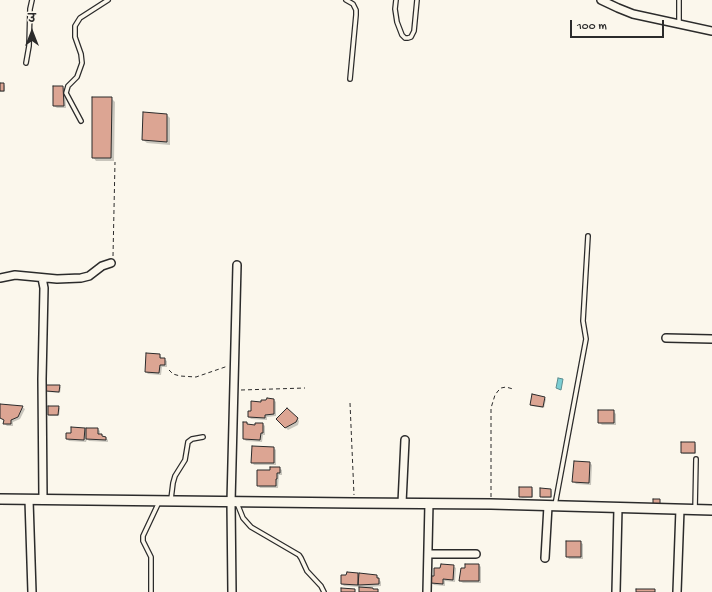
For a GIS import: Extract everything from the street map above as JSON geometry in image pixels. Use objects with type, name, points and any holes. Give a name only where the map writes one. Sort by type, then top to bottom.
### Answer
[{"type":"street","points":[[601,0],[633,14],[712,31]]},
{"type":"street","points":[[0,278],[20,275],[42,278],[70,279],[85,277],[102,266],[111,263]]},
{"type":"street","points":[[232,592],[237,265]]},
{"type":"street","points":[[42,278],[44,288],[42,380],[43,500]]},
{"type":"street","points":[[666,338],[712,339]]},
{"type":"street","points":[[402,504],[405,440]]},
{"type":"street","points":[[0,499],[402,504],[429,503],[712,510]]},
{"type":"street","points":[[30,500],[32,592]]},
{"type":"street","points":[[427,592],[429,503]]},
{"type":"street","points":[[545,558],[551,506]]},
{"type":"street","points":[[616,592],[618,508]]},
{"type":"street","points":[[677,592],[680,509]]},
{"type":"street","points":[[428,554],[476,554]]},
{"type":"lane","points":[[26,63],[29,46],[30,9],[32,0]]},
{"type":"lane","points":[[81,120],[66,93],[68,86],[78,77],[82,63],[81,54],[75,37],[75,26],[80,18],[108,0]]},
{"type":"lane","points":[[346,0],[355,7],[356,15],[350,79]]},
{"type":"lane","points":[[396,0],[397,22],[402,34],[405,38],[408,38],[411,37],[414,31],[417,0]]},
{"type":"lane","points":[[679,0],[679,24]]},
{"type":"lane","points":[[551,506],[586,339],[583,322],[588,236]]},
{"type":"lane","points":[[171,500],[173,482],[185,460],[188,442],[192,439],[203,437]]},
{"type":"lane","points":[[695,510],[696,459]]},
{"type":"lane","points":[[151,592],[151,557],[143,541],[143,536],[159,500]]},
{"type":"lane","points":[[234,502],[243,518],[251,527],[299,555],[307,571],[322,586],[324,592]]},
{"type":"path","points":[[111,263],[114,248],[113,215],[115,162]]},
{"type":"path","points":[[169,370],[173,374],[180,376],[196,377],[224,366],[235,366]]},
{"type":"path","points":[[491,504],[491,408],[495,395],[501,388],[506,387],[513,389]]},
{"type":"path","points":[[235,390],[305,388]]},
{"type":"path","points":[[350,404],[354,503]]},
{"type":"water","points":[[558,378],[563,379],[561,390],[556,388]]},
{"type":"building","points":[[0,83],[4,83],[4,91],[0,91]]},
{"type":"building","points":[[53,86],[63,86],[64,106],[53,106]]},
{"type":"building","points":[[92,97],[112,97],[111,158],[92,158]]},
{"type":"building","points":[[143,112],[167,114],[167,142],[142,140]]},
{"type":"building","points":[[146,353],[160,354],[160,358],[165,358],[165,365],[160,365],[159,373],[145,372]]},
{"type":"building","points":[[46,385],[60,385],[59,392],[46,391]]},
{"type":"building","points":[[532,394],[545,397],[543,407],[530,405]]},
{"type":"building","points":[[267,398],[274,399],[274,414],[265,415],[265,418],[248,417],[248,411],[251,411],[251,401],[261,402],[261,400],[266,400]]},
{"type":"building","points":[[0,404],[23,406],[18,417],[11,420],[11,424],[3,424],[4,420],[0,418]]},
{"type":"building","points":[[48,406],[59,406],[58,415],[48,415]]},
{"type":"building","points":[[287,408],[298,418],[296,422],[285,428],[276,419]]},
{"type":"building","points":[[598,410],[614,410],[614,423],[598,423]]},
{"type":"building","points":[[243,422],[255,425],[255,423],[263,423],[263,433],[261,433],[260,440],[243,439]]},
{"type":"building","points":[[71,427],[85,428],[84,440],[66,439],[66,433],[71,433]]},
{"type":"building","points":[[86,428],[98,428],[98,434],[102,434],[102,436],[106,437],[106,440],[86,439]]},
{"type":"building","points":[[681,442],[695,442],[695,453],[681,453]]},
{"type":"building","points":[[252,446],[274,447],[274,463],[251,463]]},
{"type":"building","points":[[574,461],[590,462],[589,483],[572,482]]},
{"type":"building","points":[[270,467],[280,467],[280,473],[277,473],[276,486],[257,486],[257,470],[270,470]]},
{"type":"building","points":[[519,487],[532,487],[532,497],[519,497]]},
{"type":"building","points":[[540,488],[551,489],[551,497],[540,497]]},
{"type":"building","points":[[653,499],[660,499],[660,506],[653,506]]},
{"type":"building","points":[[566,541],[581,541],[581,557],[566,557]]},
{"type":"building","points":[[441,564],[454,565],[453,580],[443,579],[443,584],[431,583],[431,576],[434,576],[434,568],[440,568]]},
{"type":"building","points":[[465,564],[479,564],[479,581],[459,581],[461,568],[465,568]]},
{"type":"building","points":[[347,572],[358,573],[358,585],[341,584],[341,575],[346,575]]},
{"type":"building","points":[[359,573],[377,575],[377,578],[379,578],[379,584],[358,585]]},
{"type":"building","points":[[359,587],[378,589],[378,592],[359,592]]},
{"type":"building","points":[[341,588],[355,589],[355,592],[341,592]]},
{"type":"building","points":[[636,589],[655,589],[655,592],[636,592]]}]
